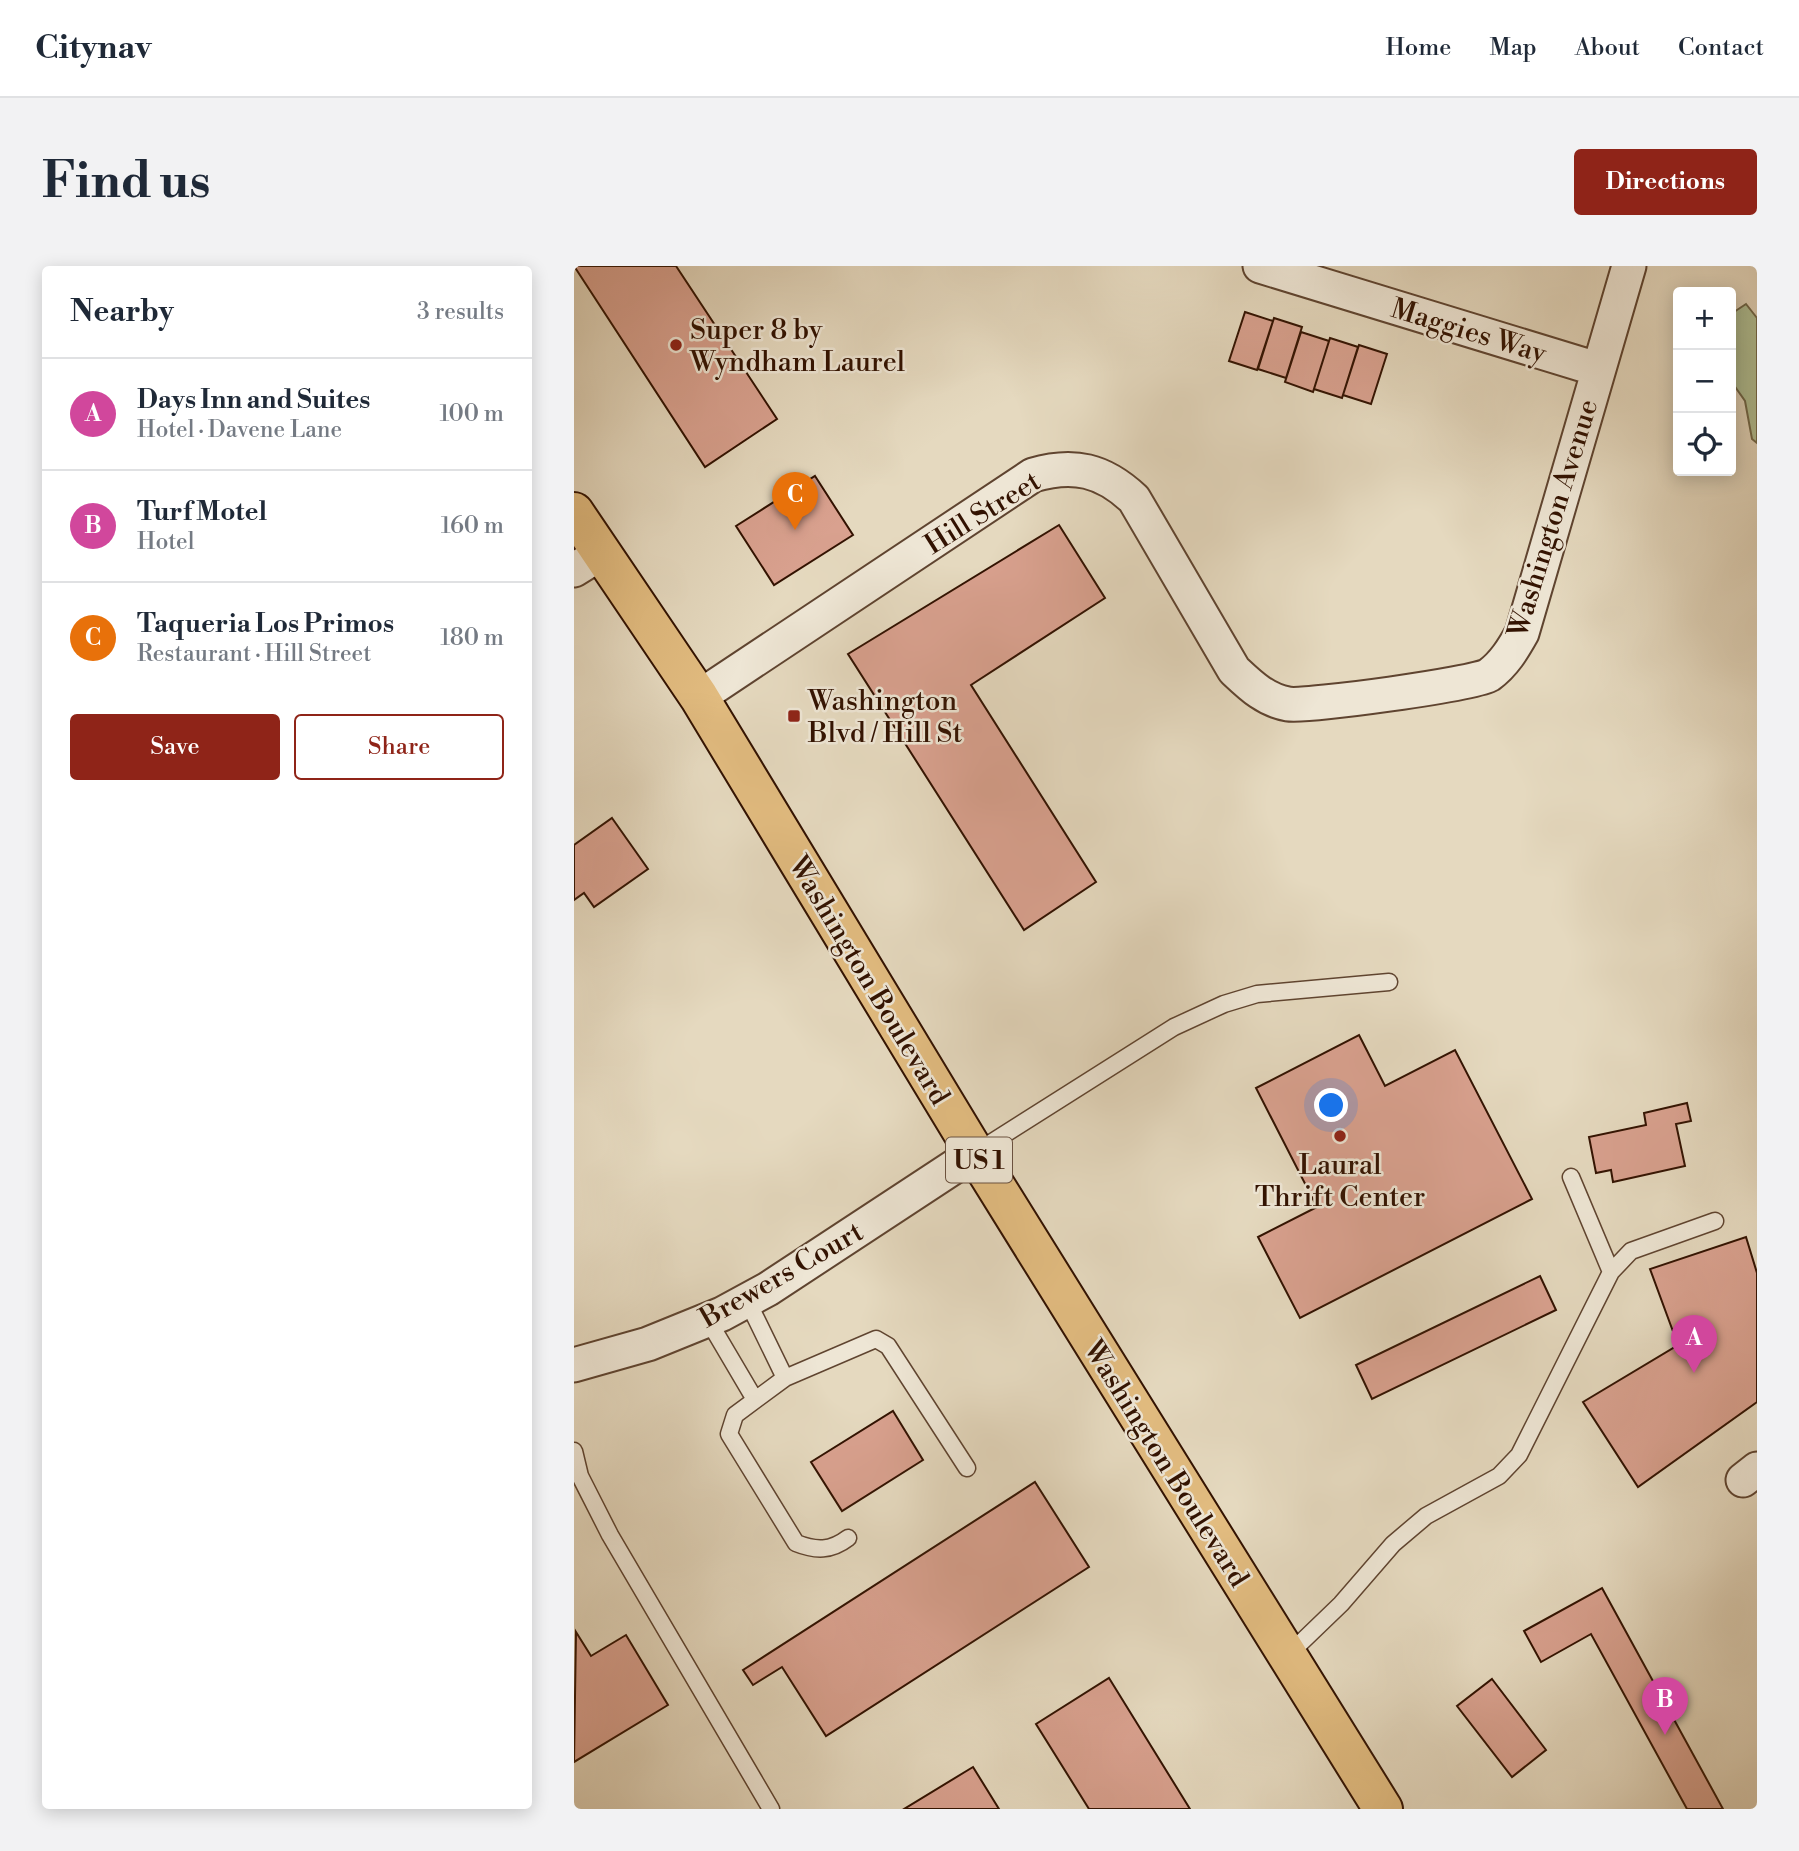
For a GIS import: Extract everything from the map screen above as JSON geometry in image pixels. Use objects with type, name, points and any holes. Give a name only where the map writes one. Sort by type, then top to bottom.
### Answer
[{"type":"main road","name":"Washington Boulevard","points":[[574,512],[588,561],[699,697],[975,1153],[1383,1809]]},
{"type":"street","name":"Maggies Way","points":[[1260,266],[1597,369]]},
{"type":"street","name":"Washington Avenue","points":[[1274,700],[1302,704],[1460,684],[1487,676],[1507,658],[1522,633],[1629,266]]},
{"type":"street","name":"Hill Street","points":[[699,697],[1033,475],[1056,468],[1076,468],[1099,473],[1117,483],[1134,499],[1234,670],[1255,690],[1274,700]]},
{"type":"street","name":"Brewers Court","points":[[574,1365],[648,1344],[708,1320],[747,1300],[975,1153]]},
{"type":"lane","points":[[975,1153],[1174,1027],[1224,1004],[1256,993],[1389,982]]},
{"type":"lane","points":[[1571,1177],[1611,1272]]},
{"type":"lane","points":[[1287,1656],[1341,1604],[1402,1537],[1426,1516],[1499,1476],[1519,1455],[1611,1272],[1631,1251],[1716,1221]]},
{"type":"lane","points":[[747,1300],[785,1378]]},
{"type":"lane","points":[[708,1320],[754,1398]]},
{"type":"lane","points":[[848,1538],[836,1547],[813,1550],[796,1543],[729,1434],[736,1415],[754,1398],[785,1378],[876,1339],[888,1346],[967,1468]]},
{"type":"lane","points":[[574,1451],[580,1476],[610,1535],[771,1809]]},
{"type":"green space","points":[[1746,304],[1757,318],[1757,443],[1752,439],[1745,401],[1736,388],[1736,311]]},
{"type":"building","name":"Super 8 by Wyndham Laurel","points":[[574,266],[676,266],[777,419],[705,467]]},
{"type":"building","points":[[1245,312],[1273,321],[1257,370],[1229,361]]},
{"type":"building","points":[[1274,318],[1302,327],[1286,378],[1258,369]]},
{"type":"building","points":[[1301,332],[1329,341],[1313,392],[1285,382]]},
{"type":"building","points":[[1330,338],[1358,347],[1342,398],[1314,389]]},
{"type":"building","points":[[1359,345],[1387,354],[1371,404],[1343,395]]},
{"type":"building","points":[[815,476],[853,535],[774,585],[736,526]]},
{"type":"building","points":[[1059,525],[1105,598],[971,685],[1096,882],[1024,930],[848,654]]},
{"type":"building","points":[[612,818],[648,869],[594,907],[584,893],[574,900],[574,845]]},
{"type":"building","points":[[1359,1035],[1385,1086],[1455,1050],[1532,1199],[1300,1318],[1258,1237],[1317,1207],[1256,1088]]},
{"type":"building","points":[[1687,1103],[1691,1121],[1676,1124],[1685,1166],[1613,1182],[1611,1170],[1596,1173],[1589,1137],[1646,1125],[1644,1113]]},
{"type":"building","points":[[1746,1237],[1757,1273],[1757,1402],[1638,1487],[1583,1402],[1678,1345],[1650,1269]]},
{"type":"building","points":[[1540,1276],[1556,1310],[1372,1399],[1356,1365]]},
{"type":"building","points":[[893,1411],[923,1460],[842,1511],[811,1462]]},
{"type":"building","points":[[1035,1482],[1089,1567],[826,1736],[782,1667],[753,1685],[743,1670]]},
{"type":"building","points":[[1602,1588],[1723,1809],[1687,1809],[1591,1634],[1541,1662],[1524,1631]]},
{"type":"building","points":[[576,1632],[591,1656],[626,1635],[668,1705],[574,1762]]},
{"type":"building","points":[[1109,1678],[1190,1809],[1089,1809],[1036,1724]]},
{"type":"building","points":[[1492,1679],[1546,1750],[1512,1777],[1457,1706]]},
{"type":"building","points":[[973,1767],[999,1809],[904,1809]]},
{"type":"place","name":"Super 8 by Wyndham Laurel","points":[[676,345]]},
{"type":"place","name":"Taqueria Los Primos","points":[[795,530]]},
{"type":"place","name":"Washington Blvd / Hill St","points":[[794,716]]},
{"type":"place","name":"Laural Thrift Center","points":[[1340,1136]]},
{"type":"place","name":"Days Inn and Suites","points":[[1694,1373]]},
{"type":"place","name":"Turf Motel","points":[[1665,1735]]}]
